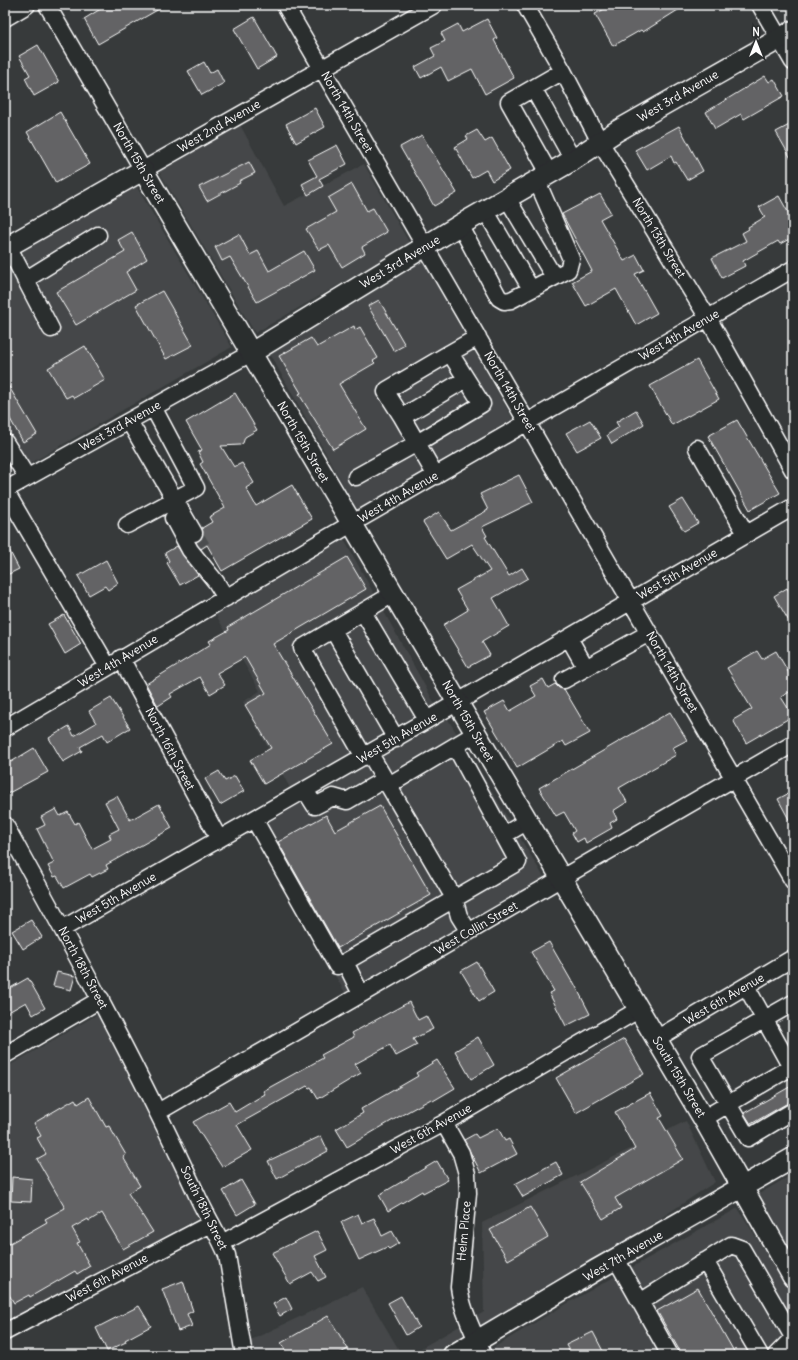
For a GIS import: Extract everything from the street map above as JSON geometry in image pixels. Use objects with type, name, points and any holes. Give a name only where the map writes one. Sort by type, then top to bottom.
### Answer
[{"type":"main road","name":"West 3rd Avenue","points":[[251,353],[485,210],[786,35]]},
{"type":"main road","name":"West 2nd Avenue","points":[[7,247],[143,170]]},
{"type":"main road","name":"North 15th Street","points":[[143,170],[560,879]]},
{"type":"main road","name":"South 15th Street","points":[[560,879],[703,1119],[793,1278]]},
{"type":"main road","name":"West 7th Avenue","points":[[453,1355],[480,1348],[616,1259],[793,1158]]},
{"type":"street","points":[[5,18],[27,5]]},
{"type":"street","name":"North 15th Street","points":[[47,5],[143,170]]},
{"type":"street","name":"North 14th Street","points":[[286,5],[793,881]]},
{"type":"street","name":"West 2nd Avenue","points":[[143,170],[434,5]]},
{"type":"street","name":"North 13th Street","points":[[525,5],[563,70],[600,142],[708,318],[793,470]]},
{"type":"street","points":[[760,5],[786,35],[793,62]]},
{"type":"street","points":[[460,225],[499,298],[504,301],[511,300],[568,270],[571,259],[543,177],[509,102],[563,70]]},
{"type":"street","points":[[533,88],[573,160]]},
{"type":"street","points":[[507,198],[554,277]]},
{"type":"street","points":[[485,210],[531,289]]},
{"type":"street","points":[[26,280],[98,236]]},
{"type":"street","points":[[7,247],[51,329]]},
{"type":"street","name":"West 4th Avenue","points":[[5,728],[351,524],[793,269]]},
{"type":"street","points":[[436,476],[386,392],[387,390],[478,337]]},
{"type":"street","name":"West 3rd Avenue","points":[[5,490],[251,353]]},
{"type":"street","points":[[356,477],[482,404],[450,353]]},
{"type":"street","points":[[402,417],[466,379]]},
{"type":"street","points":[[127,525],[196,488],[153,407]]},
{"type":"street","points":[[129,421],[169,502],[190,550],[216,582],[226,598]]},
{"type":"street","points":[[5,442],[27,477]]},
{"type":"street","points":[[697,448],[746,534]]},
{"type":"street","name":"North 16th Street","points":[[5,490],[115,663],[219,839]]},
{"type":"street","points":[[169,502],[194,533]]},
{"type":"street","name":"West 5th Avenue","points":[[62,929],[396,739],[793,507]]},
{"type":"street","points":[[203,548],[216,582]]},
{"type":"street","points":[[393,594],[302,648],[367,755],[387,782],[454,898],[459,916],[469,932]]},
{"type":"street","points":[[363,612],[428,720]]},
{"type":"street","points":[[333,630],[396,739]]},
{"type":"street","points":[[564,680],[649,633]]},
{"type":"street","points":[[569,638],[586,668]]},
{"type":"street","points":[[305,790],[315,806],[334,797],[347,801],[387,782],[475,734]]},
{"type":"street","name":"West Collin Street","points":[[158,1112],[793,744]]},
{"type":"street","points":[[254,820],[337,966],[518,862],[455,746]]},
{"type":"street","points":[[504,835],[526,822]]},
{"type":"street","name":"North 18th Street","points":[[5,825],[101,999],[158,1112]]},
{"type":"street","name":"West 6th Avenue","points":[[656,1039],[793,958]]},
{"type":"street","points":[[344,962],[361,994]]},
{"type":"street","points":[[703,1119],[792,1069],[746,986]]},
{"type":"street","points":[[5,1055],[101,999]]},
{"type":"street","points":[[793,1003],[700,1056],[748,1138],[793,1111]]},
{"type":"street","name":"West 6th Avenue","points":[[222,1244],[444,1123],[638,1010]]},
{"type":"street","name":"South 18th Street","points":[[158,1112],[210,1224],[227,1255],[244,1355]]},
{"type":"street","name":"Helm Place","points":[[444,1123],[461,1153],[467,1174],[468,1194],[460,1287],[461,1300],[480,1348]]},
{"type":"street","name":"West 6th Avenue","points":[[6,1330],[210,1224]]},
{"type":"street","points":[[640,1302],[731,1245],[742,1249],[793,1338],[776,1355]]},
{"type":"street","points":[[616,1259],[670,1355]]},
{"type":"street","points":[[705,1261],[760,1355]]},
{"type":"shaded area","points":[[238,121],[284,206],[364,164],[410,244],[255,333],[158,170]]},
{"type":"shaded area","points":[[135,184],[232,347],[24,467],[5,435],[5,260]]},
{"type":"shaded area","points":[[422,260],[513,419],[358,511],[266,347]]},
{"type":"shaded area","points":[[342,536],[435,704],[290,788],[243,702],[260,691],[213,610]]},
{"type":"shaded area","points":[[446,716],[545,879],[347,996],[249,828]]},
{"type":"shaded area","points":[[98,1014],[181,1177],[197,1219],[14,1321],[5,1306],[5,1068]]},
{"type":"shaded area","points":[[686,1121],[715,1182],[604,1256],[430,1355],[409,1355],[484,1312],[482,1223]]},
{"type":"shaded area","points":[[793,1174],[793,1261],[757,1195]]},
{"type":"shaded area","points":[[738,1208],[793,1297],[793,1355],[481,1355],[573,1300]]},
{"type":"shaded area","points":[[362,1287],[402,1355],[251,1355],[249,1341]]},
{"type":"building","points":[[107,5],[166,5],[98,44],[84,19]]},
{"type":"building","points":[[612,5],[686,5],[643,32],[641,30],[613,46],[595,14]]},
{"type":"building","points":[[254,17],[277,57],[257,69],[234,29]]},
{"type":"building","points":[[487,19],[497,38],[494,40],[514,78],[485,94],[472,69],[448,81],[441,67],[421,78],[415,67],[435,56],[431,48],[445,41],[441,33],[458,24],[462,32]]},
{"type":"building","points":[[38,45],[59,82],[34,96],[25,78],[30,75],[19,56]]},
{"type":"building","points":[[204,62],[210,73],[217,69],[224,83],[202,95],[188,71]]},
{"type":"building","points":[[765,76],[769,82],[774,79],[784,96],[744,119],[741,114],[715,129],[706,112]]},
{"type":"building","points":[[315,108],[325,127],[296,143],[286,124]]},
{"type":"building","points":[[60,112],[90,164],[56,183],[27,132]]},
{"type":"building","points":[[793,123],[793,162],[776,132]]},
{"type":"building","points":[[679,126],[703,171],[687,180],[676,162],[674,163],[671,156],[647,170],[635,150]]},
{"type":"building","points":[[477,130],[485,142],[492,138],[510,170],[492,181],[486,170],[472,178],[455,147],[468,139],[466,136]]},
{"type":"building","points":[[422,135],[457,193],[434,206],[400,147]]},
{"type":"building","points":[[337,145],[347,164],[319,179],[323,186],[308,195],[302,184],[317,176],[308,160]]},
{"type":"building","points":[[249,162],[255,173],[207,201],[199,187]]},
{"type":"building","points":[[352,184],[367,211],[373,208],[387,232],[362,247],[365,253],[342,267],[329,245],[319,250],[306,229],[336,212],[328,198]]},
{"type":"building","points":[[600,194],[611,213],[600,219],[624,261],[636,255],[644,270],[635,274],[657,313],[636,325],[616,289],[586,306],[572,282],[592,271],[562,214]]},
{"type":"building","points":[[779,196],[793,221],[793,237],[780,244],[778,241],[743,261],[745,266],[722,278],[712,258],[746,241],[742,233],[749,229],[748,227],[765,217],[759,207]]},
{"type":"building","points":[[132,232],[147,259],[126,272],[136,290],[76,325],[56,292],[125,252],[118,240]]},
{"type":"building","points":[[239,234],[250,255],[258,251],[269,271],[304,251],[315,270],[257,302],[230,257],[222,261],[215,247]]},
{"type":"building","points":[[162,291],[193,345],[166,359],[136,305]]},
{"type":"building","points":[[379,300],[405,345],[394,351],[368,306]]},
{"type":"building","points":[[354,326],[355,330],[360,327],[378,358],[373,361],[375,363],[339,384],[366,429],[333,449],[299,394],[301,393],[279,356],[311,338],[317,347]]},
{"type":"building","points":[[85,346],[105,380],[74,398],[72,395],[66,398],[48,368]]},
{"type":"building","points":[[697,360],[719,399],[672,425],[650,386]]},
{"type":"building","points":[[5,380],[37,434],[23,442],[5,410]]},
{"type":"building","points":[[235,393],[257,430],[245,437],[243,443],[240,445],[221,446],[234,467],[242,463],[254,483],[246,488],[256,506],[292,485],[312,519],[222,571],[207,545],[201,549],[196,542],[202,537],[202,528],[212,522],[209,517],[225,508],[200,464],[203,462],[198,452],[202,450],[186,422]]},
{"type":"building","points":[[636,410],[644,424],[612,444],[607,435],[619,427],[616,422]]},
{"type":"building","points":[[590,420],[601,438],[577,451],[566,433]]},
{"type":"building","points":[[737,420],[780,493],[750,510],[708,436]]},
{"type":"building","points":[[519,475],[533,502],[482,527],[487,536],[485,537],[509,576],[522,568],[528,578],[493,598],[509,626],[482,642],[490,655],[468,667],[443,625],[468,610],[456,590],[490,571],[472,544],[446,559],[423,522],[439,512],[451,530],[488,510],[480,494]]},
{"type":"building","points":[[683,499],[698,523],[684,531],[669,507]]},
{"type":"building","points":[[5,542],[19,569],[5,576]]},
{"type":"building","points":[[177,546],[198,575],[180,585],[167,563],[169,561],[165,553]]},
{"type":"building","points":[[347,557],[366,589],[273,644],[333,744],[264,784],[250,760],[271,748],[245,705],[266,693],[245,657],[217,673],[225,685],[210,694],[200,677],[170,694],[172,697],[158,706],[146,684],[211,644],[209,641],[229,630],[228,627]]},
{"type":"building","points":[[106,560],[118,583],[108,590],[105,586],[89,595],[78,576]]},
{"type":"building","points":[[787,588],[793,597],[793,628],[774,596]]},
{"type":"building","points":[[64,615],[81,644],[65,654],[48,624]]},
{"type":"building","points":[[757,651],[762,659],[776,651],[793,680],[793,690],[781,697],[793,716],[746,743],[733,720],[752,709],[727,668]]},
{"type":"building","points":[[543,679],[548,688],[555,684],[559,688],[564,689],[590,733],[566,746],[563,741],[517,768],[484,712],[504,701],[510,711],[536,696],[530,686]]},
{"type":"building","points":[[111,698],[130,728],[107,742],[103,734],[80,747],[82,751],[63,762],[49,738],[69,726],[74,736],[96,723],[89,711]]},
{"type":"building","points":[[670,712],[687,740],[672,748],[676,755],[619,788],[627,802],[613,811],[617,819],[610,823],[612,828],[586,843],[584,838],[577,842],[572,833],[575,831],[564,812],[556,816],[539,788]]},
{"type":"building","points":[[34,748],[48,772],[5,795],[5,751],[11,762]]},
{"type":"building","points":[[219,771],[225,781],[235,776],[244,791],[220,805],[205,779]]},
{"type":"building","points":[[793,791],[793,827],[778,799]]},
{"type":"building","points":[[117,796],[130,820],[159,804],[172,828],[106,865],[108,869],[92,877],[90,874],[64,888],[57,876],[54,877],[48,866],[54,863],[37,829],[45,825],[41,817],[56,809],[60,816],[68,812],[75,824],[78,822],[92,849],[111,839],[109,834],[119,829],[105,802]]},
{"type":"building","points":[[380,806],[431,895],[338,948],[278,842],[326,815],[335,831]]},
{"type":"building","points":[[31,920],[42,937],[23,949],[12,931]]},
{"type":"building","points":[[549,942],[572,982],[573,981],[590,1014],[566,1026],[549,993],[554,991],[531,952]]},
{"type":"building","points":[[477,962],[494,992],[479,1001],[461,971]]},
{"type":"building","points":[[57,972],[75,976],[71,990],[53,986]]},
{"type":"building","points":[[28,978],[45,1008],[33,1015],[26,1002],[5,1014],[5,991]]},
{"type":"building","points":[[409,1002],[418,1020],[426,1016],[433,1029],[413,1039],[417,1045],[396,1056],[390,1045],[355,1064],[361,1073],[318,1099],[311,1087],[309,1088],[307,1086],[237,1125],[252,1150],[222,1167],[193,1122],[229,1102],[235,1112],[265,1094],[263,1091],[323,1058],[321,1055],[354,1037],[352,1033]]},
{"type":"building","points":[[478,1037],[494,1065],[471,1079],[455,1051]]},
{"type":"building","points":[[624,1039],[644,1074],[576,1113],[556,1078]]},
{"type":"building","points":[[437,1060],[455,1088],[433,1101],[431,1099],[347,1147],[336,1129],[363,1113],[361,1109],[418,1076],[416,1073]]},
{"type":"building","points":[[793,1085],[793,1100],[751,1124],[744,1113]]},
{"type":"building","points":[[650,1093],[663,1116],[659,1118],[683,1159],[615,1198],[621,1208],[603,1219],[580,1182],[635,1149],[615,1112]]},
{"type":"building","points":[[89,1097],[106,1127],[109,1126],[126,1155],[123,1157],[140,1186],[128,1193],[153,1232],[123,1249],[102,1213],[89,1221],[88,1219],[72,1228],[80,1242],[77,1243],[90,1266],[77,1274],[75,1271],[30,1297],[29,1295],[14,1303],[5,1288],[5,1246],[47,1222],[45,1219],[65,1208],[37,1159],[46,1154],[37,1138],[41,1136],[34,1123],[75,1099],[78,1104]]},
{"type":"building","points":[[498,1128],[505,1141],[509,1139],[517,1154],[481,1173],[464,1140],[475,1134],[478,1138]]},
{"type":"building","points":[[321,1136],[328,1151],[277,1179],[268,1161]]},
{"type":"building","points":[[437,1161],[448,1180],[423,1193],[422,1191],[388,1211],[379,1195]]},
{"type":"building","points":[[556,1162],[563,1175],[523,1197],[515,1184]]},
{"type":"building","points":[[12,1177],[32,1179],[31,1202],[11,1201]]},
{"type":"building","points":[[241,1180],[255,1204],[237,1215],[223,1191]]},
{"type":"building","points":[[530,1207],[548,1237],[508,1260],[490,1230]]},
{"type":"building","points":[[358,1214],[362,1223],[374,1218],[382,1236],[392,1231],[399,1243],[389,1249],[387,1247],[359,1260],[341,1222]]},
{"type":"building","points":[[317,1231],[327,1250],[315,1256],[326,1277],[318,1281],[312,1272],[290,1284],[272,1253]]},
{"type":"building","points":[[183,1281],[193,1311],[187,1314],[192,1326],[178,1331],[162,1289]]},
{"type":"building","points":[[698,1288],[736,1355],[682,1355],[657,1311]]},
{"type":"building","points":[[401,1296],[419,1327],[406,1335],[388,1303]]},
{"type":"building","points":[[286,1297],[292,1309],[280,1316],[273,1304]]},
{"type":"building","points":[[139,1306],[151,1326],[125,1340],[126,1342],[107,1351],[96,1328]]},
{"type":"building","points":[[328,1316],[348,1349],[337,1355],[288,1355],[281,1343]]},
{"type":"building","points":[[593,1332],[605,1355],[571,1355],[566,1345]]},
{"type":"tunnel","points":[[194,533],[203,548]]}]
